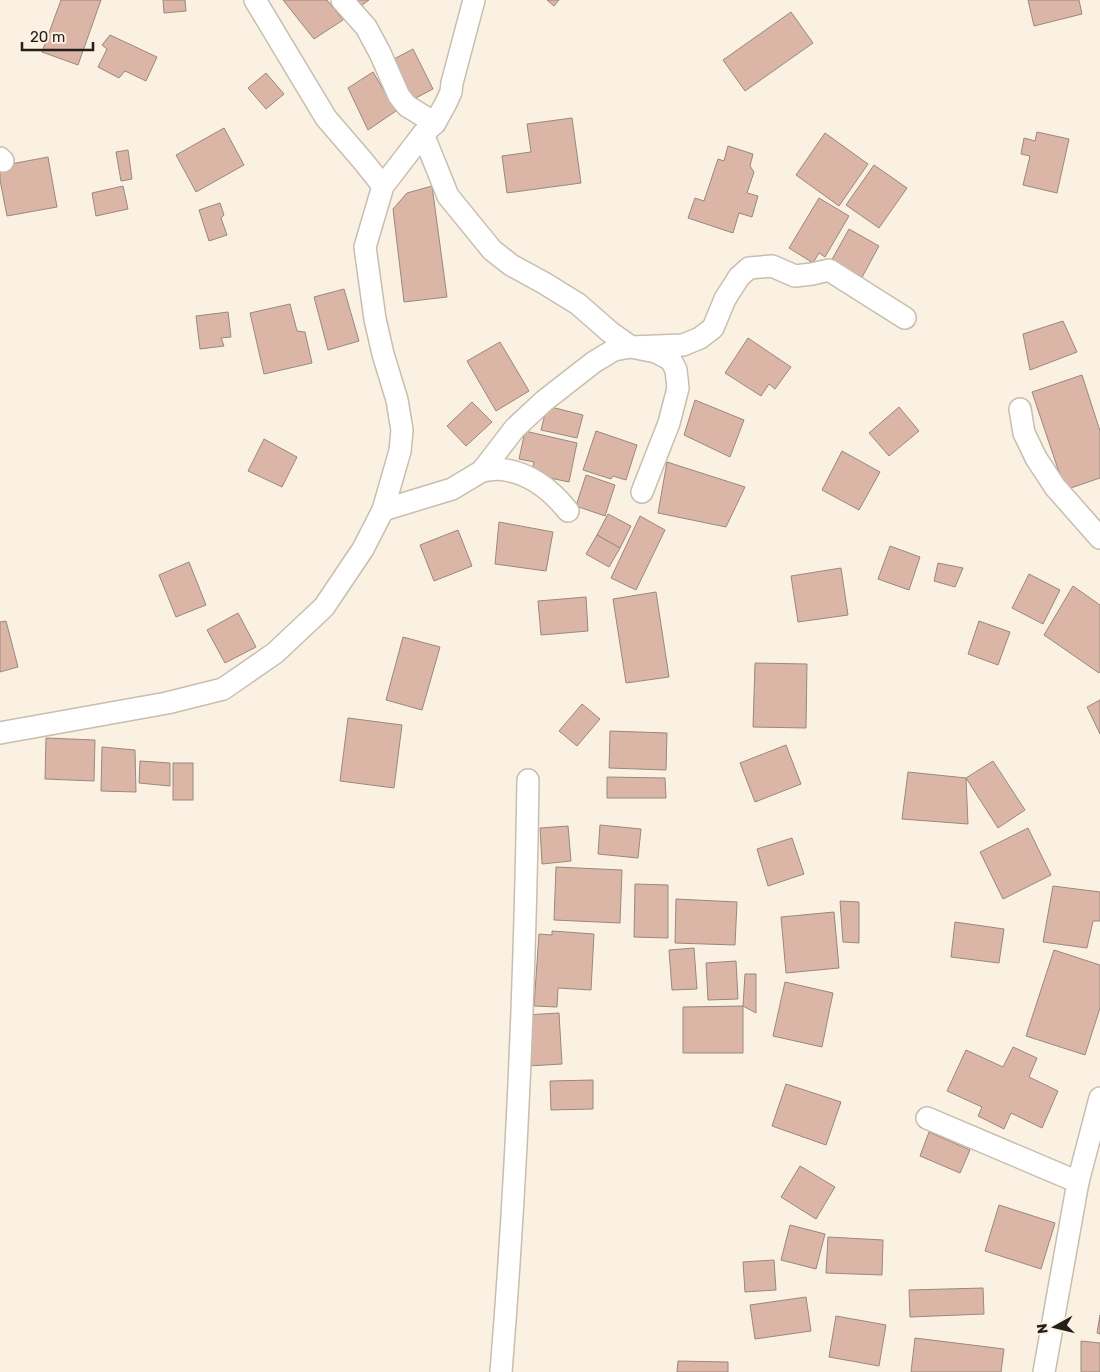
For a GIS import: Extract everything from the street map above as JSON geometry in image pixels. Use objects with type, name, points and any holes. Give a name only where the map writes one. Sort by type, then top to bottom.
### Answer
[{"type":"street","points":[[254,0],[326,118],[383,186]]},
{"type":"street","points":[[342,0],[366,27],[399,96],[429,129],[448,196],[492,250],[511,265],[544,282],[578,304],[610,332],[632,347],[656,352],[671,360],[676,370],[678,388],[669,422],[642,492]]},
{"type":"street","points":[[0,733],[167,703],[224,689],[275,654],[324,607],[363,549],[383,510],[400,451],[402,430],[397,400],[375,319],[366,247],[383,186],[429,129],[451,92],[474,0]]},
{"type":"street","points":[[383,510],[452,489],[482,471],[515,428],[544,401],[594,362],[614,350],[632,347],[683,345],[700,338],[712,328],[739,277],[749,268],[772,266],[795,276],[829,270],[905,318]]},
{"type":"street","points":[[1020,410],[1024,433],[1036,458],[1055,486],[1100,538]]},
{"type":"street","points":[[482,471],[503,469],[522,474],[542,484],[557,497],[568,511]]},
{"type":"street","points":[[501,1372],[514,1201],[526,888],[528,780]]},
{"type":"street","points":[[1044,1372],[1078,1182],[1100,1098]]},
{"type":"street","points":[[928,1118],[1078,1182]]},
{"type":"building","points":[[61,0],[101,0],[78,65],[42,52]]},
{"type":"building","points":[[163,0],[185,0],[186,11],[164,13]]},
{"type":"building","points":[[283,0],[327,0],[343,20],[314,39]]},
{"type":"building","points":[[352,0],[369,0],[358,8]]},
{"type":"building","points":[[547,0],[559,0],[554,6]]},
{"type":"building","points":[[1028,0],[1079,0],[1082,14],[1034,26]]},
{"type":"building","points":[[791,12],[813,43],[745,91],[723,60]]},
{"type":"building","points":[[110,35],[157,57],[146,81],[125,71],[119,78],[98,67],[107,49],[102,45]]},
{"type":"building","points":[[413,49],[433,89],[412,100],[392,60]]},
{"type":"building","points":[[373,72],[396,111],[368,130],[348,88]]},
{"type":"building","points":[[266,73],[284,94],[266,109],[248,88]]},
{"type":"building","points":[[572,118],[581,183],[507,193],[502,156],[531,152],[527,124]]},
{"type":"building","points":[[224,128],[244,165],[196,192],[176,155]]},
{"type":"building","points":[[1037,132],[1069,139],[1057,193],[1023,185],[1030,156],[1021,154],[1024,138],[1035,141]]},
{"type":"building","points":[[825,133],[868,164],[839,206],[796,175]]},
{"type":"building","points":[[728,146],[753,154],[750,166],[754,172],[747,193],[758,196],[752,217],[739,213],[733,233],[688,218],[695,198],[704,201],[718,159],[724,161]]},
{"type":"building","points":[[128,150],[132,179],[121,181],[116,152]]},
{"type":"building","points":[[48,157],[57,207],[7,216],[0,180],[0,166]]},
{"type":"building","points":[[874,165],[907,188],[879,228],[846,205]]},
{"type":"building","points":[[123,186],[128,209],[96,216],[92,193]]},
{"type":"building","points":[[432,186],[447,297],[404,302],[393,209],[407,193]]},
{"type":"building","points":[[819,198],[849,216],[825,257],[819,253],[813,263],[789,248]]},
{"type":"building","points":[[220,203],[224,215],[221,218],[227,235],[209,241],[199,210]]},
{"type":"building","points":[[849,229],[879,246],[860,281],[830,263]]},
{"type":"building","points":[[344,289],[359,341],[328,350],[314,297]]},
{"type":"building","points":[[290,304],[297,331],[305,332],[312,363],[264,374],[250,313]]},
{"type":"building","points":[[228,312],[231,337],[221,338],[224,346],[200,349],[196,316]]},
{"type":"building","points":[[1063,321],[1077,352],[1030,370],[1023,334]]},
{"type":"building","points":[[748,338],[791,367],[775,389],[769,384],[761,396],[725,373]]},
{"type":"building","points":[[500,342],[529,391],[496,411],[467,361]]},
{"type":"building","points":[[1082,375],[1100,431],[1100,478],[1065,490],[1032,392]]},
{"type":"building","points":[[695,400],[744,420],[730,457],[684,435]]},
{"type":"building","points":[[472,402],[492,422],[466,446],[447,426]]},
{"type":"building","points":[[547,406],[583,415],[577,438],[541,430]]},
{"type":"building","points":[[899,407],[919,431],[889,456],[869,433]]},
{"type":"building","points":[[525,431],[577,443],[569,482],[531,474],[534,462],[519,459]]},
{"type":"building","points":[[596,431],[637,445],[626,480],[613,476],[611,479],[583,470]]},
{"type":"building","points":[[264,439],[297,457],[282,487],[248,471]]},
{"type":"building","points":[[842,451],[880,472],[859,510],[822,490]]},
{"type":"building","points":[[667,462],[745,487],[726,527],[658,513]]},
{"type":"building","points":[[586,475],[615,485],[605,516],[576,506]]},
{"type":"building","points":[[608,514],[631,526],[620,548],[597,535]]},
{"type":"building","points":[[640,516],[665,530],[636,590],[611,578]]},
{"type":"building","points":[[499,522],[553,532],[546,571],[495,564]]},
{"type":"building","points":[[458,530],[472,566],[434,581],[420,545]]},
{"type":"building","points":[[597,535],[620,548],[609,567],[586,554]]},
{"type":"building","points":[[890,546],[920,557],[909,590],[878,579]]},
{"type":"building","points":[[189,562],[206,605],[176,617],[159,575]]},
{"type":"building","points":[[938,563],[963,568],[955,587],[934,581]]},
{"type":"building","points":[[841,568],[848,615],[798,622],[791,576]]},
{"type":"building","points":[[1029,574],[1060,590],[1043,624],[1012,608]]},
{"type":"building","points":[[1073,586],[1100,605],[1099,673],[1044,635]]},
{"type":"building","points":[[656,592],[669,677],[626,683],[613,599]]},
{"type":"building","points":[[586,597],[588,631],[541,635],[538,601]]},
{"type":"building","points":[[238,613],[256,647],[225,663],[207,630]]},
{"type":"building","points":[[6,621],[18,667],[0,672],[0,622]]},
{"type":"building","points":[[979,621],[1010,632],[998,665],[968,654]]},
{"type":"building","points":[[403,637],[440,647],[422,710],[386,700]]},
{"type":"building","points":[[755,663],[807,664],[806,728],[753,727]]},
{"type":"building","points":[[1100,700],[1100,734],[1087,707]]},
{"type":"building","points":[[582,704],[600,719],[577,746],[559,731]]},
{"type":"building","points":[[348,718],[402,725],[394,788],[340,781]]},
{"type":"building","points":[[610,731],[667,733],[666,770],[609,768]]},
{"type":"building","points":[[46,738],[95,740],[94,781],[45,779]]},
{"type":"building","points":[[786,745],[801,784],[755,802],[740,763]]},
{"type":"building","points":[[102,747],[135,750],[136,792],[101,791]]},
{"type":"building","points":[[140,761],[170,763],[170,786],[139,783]]},
{"type":"building","points":[[993,761],[1025,810],[998,828],[966,778]]},
{"type":"building","points":[[173,763],[193,763],[193,800],[173,800]]},
{"type":"building","points":[[908,772],[966,778],[968,824],[902,819]]},
{"type":"building","points":[[607,777],[665,778],[666,798],[607,798]]},
{"type":"building","points":[[600,825],[641,829],[638,858],[598,854]]},
{"type":"building","points":[[568,826],[571,861],[542,864],[540,828]]},
{"type":"building","points":[[1028,828],[1051,875],[1003,899],[980,852]]},
{"type":"building","points":[[792,838],[804,874],[768,886],[757,849]]},
{"type":"building","points":[[556,867],[622,870],[620,923],[554,920]]},
{"type":"building","points":[[635,884],[668,885],[668,938],[634,937]]},
{"type":"building","points":[[1053,886],[1100,892],[1100,921],[1093,921],[1087,948],[1043,942]]},
{"type":"building","points":[[676,899],[737,902],[735,945],[675,943]]},
{"type":"building","points":[[840,901],[859,902],[859,943],[843,942]]},
{"type":"building","points":[[834,912],[839,968],[786,973],[781,917]]},
{"type":"building","points":[[955,922],[1004,929],[999,963],[951,957]]},
{"type":"building","points":[[552,931],[594,934],[591,990],[558,988],[557,1007],[534,1006],[539,934],[552,935]]},
{"type":"building","points":[[694,948],[697,989],[672,990],[669,950]]},
{"type":"building","points":[[1054,950],[1100,965],[1100,1008],[1085,1055],[1026,1036]]},
{"type":"building","points":[[736,961],[738,999],[708,1000],[706,963]]},
{"type":"building","points":[[745,974],[756,974],[756,1013],[743,1006]]},
{"type":"building","points":[[785,982],[833,993],[822,1047],[773,1036]]},
{"type":"building","points":[[743,1006],[743,1053],[683,1053],[683,1007]]},
{"type":"building","points":[[559,1013],[562,1064],[528,1066],[525,1015]]},
{"type":"building","points":[[1013,1047],[1037,1058],[1029,1077],[1058,1091],[1042,1128],[1011,1113],[1004,1129],[978,1116],[982,1107],[947,1091],[966,1050],[1003,1067]]},
{"type":"building","points":[[593,1080],[593,1109],[551,1110],[550,1081]]},
{"type":"building","points":[[786,1084],[841,1102],[826,1145],[772,1126]]},
{"type":"building","points":[[929,1132],[970,1150],[960,1173],[920,1156]]},
{"type":"building","points":[[800,1166],[835,1187],[816,1219],[781,1197]]},
{"type":"building","points":[[999,1205],[1055,1223],[1041,1269],[985,1251]]},
{"type":"building","points":[[790,1225],[825,1234],[816,1269],[781,1260]]},
{"type":"building","points":[[828,1237],[883,1240],[882,1275],[826,1273]]},
{"type":"building","points":[[774,1260],[776,1290],[745,1292],[743,1262]]},
{"type":"building","points":[[983,1288],[984,1314],[910,1317],[909,1290]]},
{"type":"building","points":[[806,1297],[811,1331],[755,1339],[750,1305]]},
{"type":"building","points":[[1100,1315],[1100,1334],[1097,1333]]},
{"type":"building","points":[[836,1316],[886,1325],[879,1366],[829,1357]]},
{"type":"building","points":[[915,1338],[1004,1349],[1001,1372],[911,1372]]},
{"type":"building","points":[[1081,1341],[1100,1343],[1100,1372],[1081,1372]]},
{"type":"building","points":[[678,1361],[728,1362],[728,1372],[677,1372]]}]
